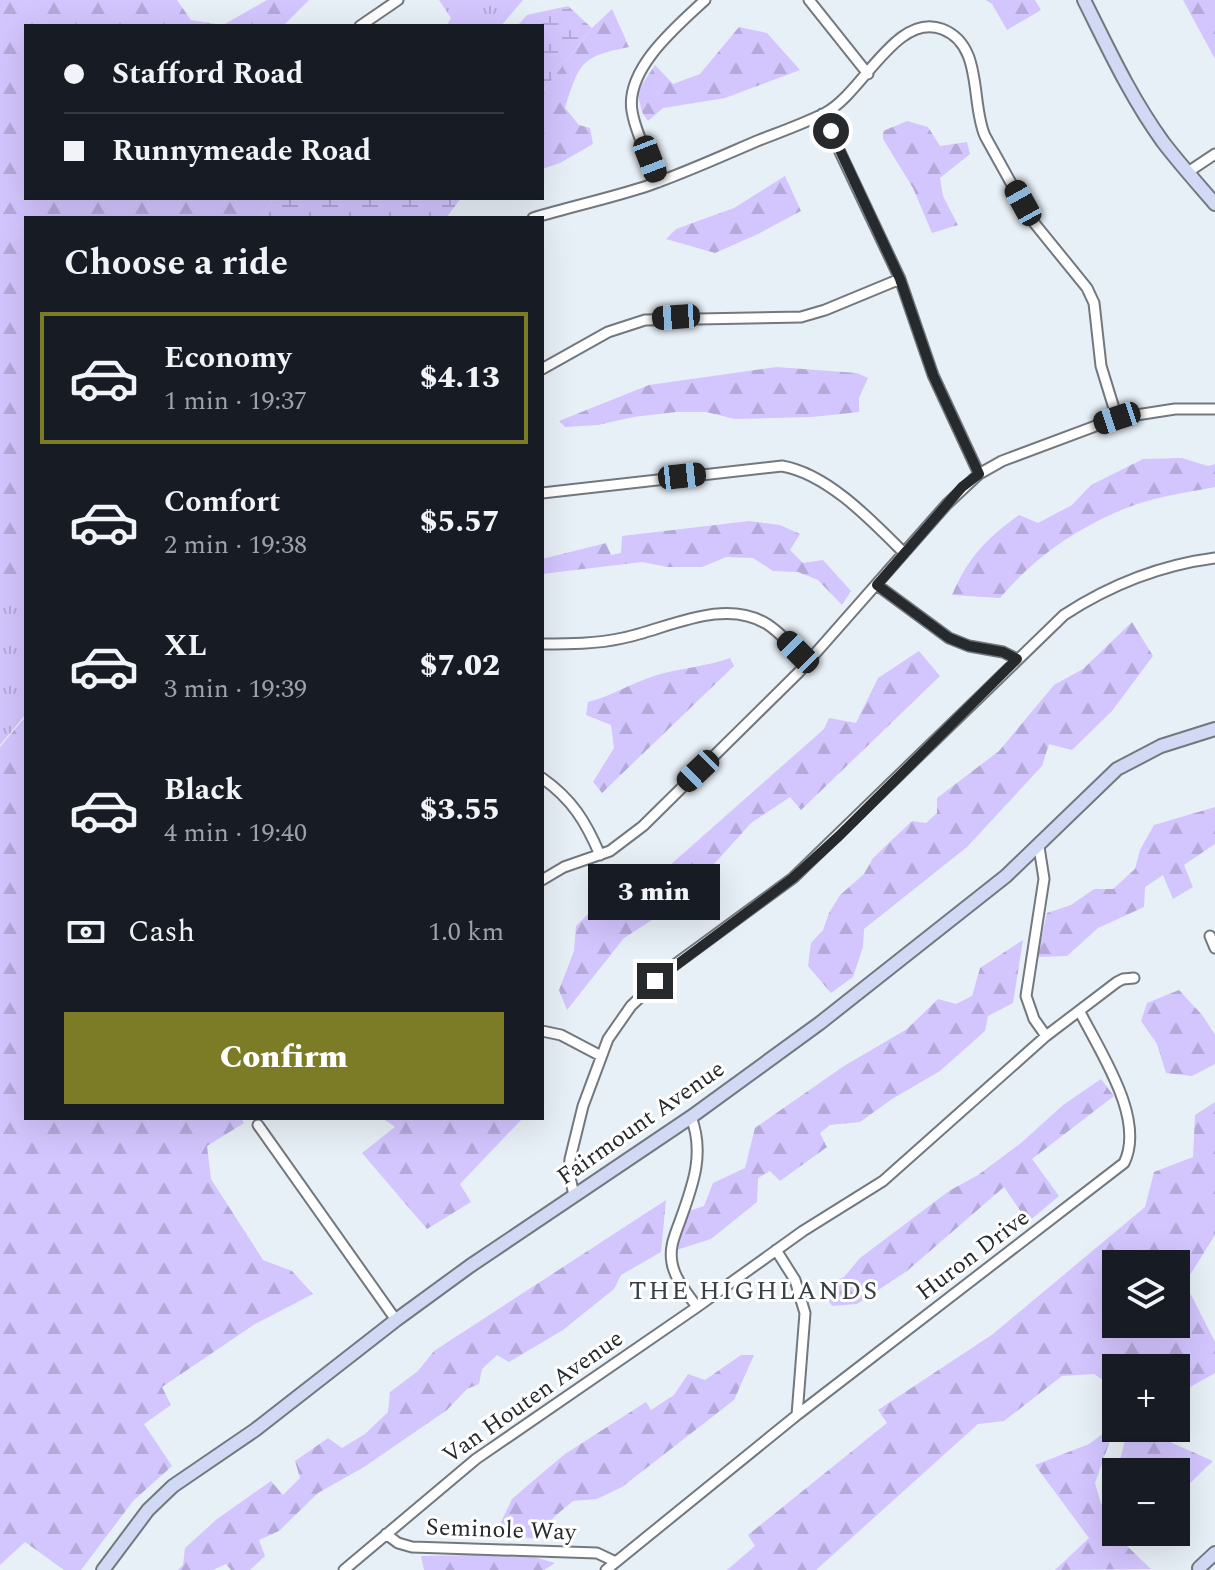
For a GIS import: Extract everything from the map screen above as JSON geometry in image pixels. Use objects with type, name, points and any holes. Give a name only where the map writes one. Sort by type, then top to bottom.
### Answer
[{"type":"main road","points":[[1084,0],[1128,88],[1163,141],[1215,204]]},
{"type":"main road","name":"Fairmount Avenue","points":[[103,1570],[163,1494],[255,1430],[396,1320],[691,1117],[831,1015],[991,888],[1130,760],[1183,738],[1215,729]]},
{"type":"main road","points":[[1197,1569],[1215,1553]]},
{"type":"main road","points":[[1197,1569],[1215,1564]]},
{"type":"street","points":[[362,24],[381,4],[398,0]]},
{"type":"street","points":[[659,182],[632,115],[634,82],[644,64],[705,0]]},
{"type":"street","points":[[809,0],[868,74]]},
{"type":"street","points":[[540,216],[659,182],[822,114],[848,96],[894,42],[916,28],[944,30],[964,45],[985,136],[1031,219],[1082,280],[1091,297],[1101,366],[1117,418]]},
{"type":"street","points":[[822,114],[900,279],[933,375],[979,474]]},
{"type":"street","points":[[1188,172],[1215,154]]},
{"type":"street","points":[[544,368],[630,323],[676,317],[801,317],[900,279]]},
{"type":"street","points":[[544,879],[564,867],[600,855],[643,826],[807,663],[962,487],[979,474],[1002,461],[1117,418],[1175,409],[1215,409]]},
{"type":"street","points":[[544,493],[761,467],[794,468],[825,482],[904,553]]},
{"type":"street","points":[[574,1195],[569,1173],[570,1159],[583,1106],[608,1039],[640,995],[673,966],[793,878],[1064,615],[1093,597],[1144,575],[1179,564],[1215,558]]},
{"type":"street","points":[[877,585],[949,638],[969,646],[1003,652],[1017,659]]},
{"type":"street","points":[[544,644],[624,638],[681,622],[734,614],[765,623],[807,663]]},
{"type":"street","points":[[544,779],[557,788],[581,814],[600,855]]},
{"type":"street","points":[[1039,847],[1044,879],[1026,996],[1034,1019],[1046,1036]]},
{"type":"street","points":[[1210,936],[1215,948]]},
{"type":"street","name":"Van Houten Avenue","points":[[344,1570],[476,1459],[776,1250],[896,1171],[1046,1036],[1117,982],[1134,978]]},
{"type":"street","name":"Huron Drive","points":[[606,1570],[797,1415],[1124,1163],[1130,1146],[1124,1101],[1080,1012]]},
{"type":"street","points":[[544,1031],[561,1035],[601,1056]]},
{"type":"street","points":[[691,1117],[698,1135],[697,1163],[671,1254],[676,1275],[697,1307]]},
{"type":"street","points":[[258,1125],[396,1320]]},
{"type":"street","points":[[776,1250],[795,1280],[805,1313],[797,1415]]},
{"type":"street","name":"Seminole Way","points":[[386,1534],[398,1543],[412,1547],[597,1553],[616,1562]]},
{"type":"green space","points":[[0,0],[177,0],[191,20],[217,24],[24,24],[24,200],[273,200],[261,216],[24,216],[24,576],[0,604]]},
{"type":"green space","points":[[267,0],[309,0],[285,24],[225,24]]},
{"type":"green space","points":[[439,0],[523,0],[503,24],[447,24],[451,18]]},
{"type":"green space","points":[[986,0],[1035,0],[1041,10],[1007,30],[992,4]]},
{"type":"green space","points":[[1183,0],[1215,0],[1215,59]]},
{"type":"green space","points":[[568,6],[592,28],[544,89],[544,24],[519,24],[527,15]]},
{"type":"green space","points":[[612,9],[629,47],[600,54],[579,71],[565,108],[579,125],[590,128],[593,144],[544,168],[544,89],[592,28]]},
{"type":"green space","points":[[739,27],[767,33],[800,70],[725,98],[663,108],[648,121],[642,112],[637,92],[655,65],[673,84],[700,74]]},
{"type":"green space","points":[[907,121],[928,127],[940,146],[967,142],[970,154],[940,178],[943,196],[958,225],[932,233],[913,188],[883,139],[883,131]]},
{"type":"green space","points":[[785,176],[801,211],[758,234],[715,253],[666,239],[676,229],[734,208]]},
{"type":"green space","points":[[273,200],[460,200],[448,216],[261,216]]},
{"type":"green space","points":[[776,367],[857,373],[868,378],[859,398],[859,412],[735,419],[706,412],[676,412],[598,425],[565,427],[559,421],[649,385]]},
{"type":"green space","points":[[1182,458],[1208,466],[1215,464],[1215,487],[1166,496],[1102,519],[1069,537],[1040,559],[1000,598],[952,595],[965,569],[980,549],[1019,515],[1038,523],[1072,505],[1091,485],[1143,459]]},
{"type":"green space","points":[[24,472],[24,716],[0,745],[0,477]]},
{"type":"green space","points":[[749,521],[780,525],[800,534],[790,550],[803,563],[823,560],[851,591],[842,605],[818,580],[798,572],[773,571],[753,558],[726,557],[702,567],[668,567],[642,562],[544,574],[544,558],[606,543],[611,555],[621,553],[622,536]]},
{"type":"green space","points":[[1132,622],[1153,656],[1112,711],[1072,750],[1049,744],[1042,766],[967,847],[864,929],[863,947],[853,977],[831,993],[808,966],[811,943],[823,930],[840,895],[864,874],[873,858],[912,821],[926,823],[937,813],[937,798],[999,751],[1054,685],[1083,669]]},
{"type":"green space","points":[[919,651],[940,676],[801,810],[790,797],[751,823],[680,902],[624,938],[567,1010],[559,990],[574,951],[576,926],[595,907],[630,891],[669,866],[824,729],[829,718],[856,723],[878,678]]},
{"type":"green space","points":[[730,658],[734,666],[602,793],[593,782],[614,748],[611,725],[586,715],[588,702],[654,676]]},
{"type":"green space","points":[[24,718],[24,1120],[242,1120],[244,1123],[207,1146],[211,1179],[263,1260],[292,1271],[313,1294],[255,1324],[162,1387],[171,1405],[144,1424],[172,1466],[133,1501],[81,1570],[64,1570],[25,1542],[0,1565],[0,747]]},
{"type":"green space","points":[[1215,807],[1215,844],[1184,865],[1193,887],[1173,899],[1163,875],[1145,887],[1144,907],[1098,928],[1067,956],[1037,957],[1047,913],[1071,905],[1094,889],[1113,889],[1135,869],[1140,850],[1154,825]]},
{"type":"green space","points":[[1023,940],[1013,1003],[988,1016],[985,1031],[940,1071],[860,1122],[830,1125],[820,1133],[827,1147],[780,1181],[770,1171],[758,1178],[757,1202],[711,1239],[676,1250],[689,1211],[704,1206],[713,1183],[745,1168],[755,1128],[844,1066],[907,1029],[938,999],[956,1004],[972,996],[980,968]]},
{"type":"green space","points":[[1179,990],[1203,1016],[1215,1035],[1215,1064],[1192,1076],[1166,1073],[1157,1044],[1141,1021],[1147,1003]]},
{"type":"green space","points":[[1101,1079],[1114,1096],[1032,1159],[1059,1196],[1028,1222],[1004,1187],[907,1271],[857,1304],[832,1306],[821,1289],[844,1277],[860,1258],[949,1191],[978,1175],[1021,1143],[1063,1105]]},
{"type":"green space","points":[[1215,1102],[1215,1235],[1190,1275],[1190,1250],[1102,1250],[1102,1338],[1190,1338],[1190,1293],[1215,1342],[1215,1373],[1190,1387],[1190,1354],[1102,1354],[1102,1379],[1094,1374],[1062,1376],[1004,1421],[978,1424],[816,1570],[727,1570],[755,1546],[748,1535],[887,1423],[878,1410],[993,1334],[1145,1207],[1154,1172],[1193,1157],[1195,1115]]},
{"type":"green space","points":[[385,1120],[521,1120],[460,1184],[471,1202],[427,1229],[362,1153],[395,1127]]},
{"type":"green space","points":[[666,1200],[661,1252],[621,1275],[614,1289],[563,1330],[509,1362],[497,1355],[482,1369],[479,1384],[467,1389],[447,1410],[364,1467],[318,1493],[279,1531],[259,1540],[265,1556],[250,1570],[231,1570],[226,1564],[213,1570],[178,1570],[183,1565],[185,1548],[217,1519],[271,1481],[283,1495],[300,1478],[295,1461],[328,1438],[342,1448],[365,1434],[388,1412],[390,1392],[418,1371],[434,1351]]},
{"type":"green space","points":[[741,1355],[754,1355],[734,1400],[622,1487],[597,1499],[573,1501],[554,1517],[536,1539],[496,1533],[512,1499],[565,1454],[646,1402],[651,1410],[674,1395],[688,1374],[705,1380]]},
{"type":"green space","points":[[1102,1434],[1102,1442],[1110,1442],[1095,1483],[1102,1504],[1102,1546],[1127,1546],[1151,1569],[1055,1570],[1089,1538],[1035,1465],[1089,1444]]},
{"type":"green space","points":[[1124,1442],[1170,1442],[1213,1461],[1190,1483],[1190,1458],[1120,1458]]},
{"type":"green space","points":[[524,1554],[555,1563],[544,1570],[424,1570],[421,1556]]},
{"type":"district","name":"THE HIGHLANDS","points":[[754,1291]]},
{"type":"route","points":[[655,981],[793,878],[1017,659],[1003,652],[969,646],[949,638],[877,585],[962,487],[979,474],[933,375],[900,279],[831,131]]}]
